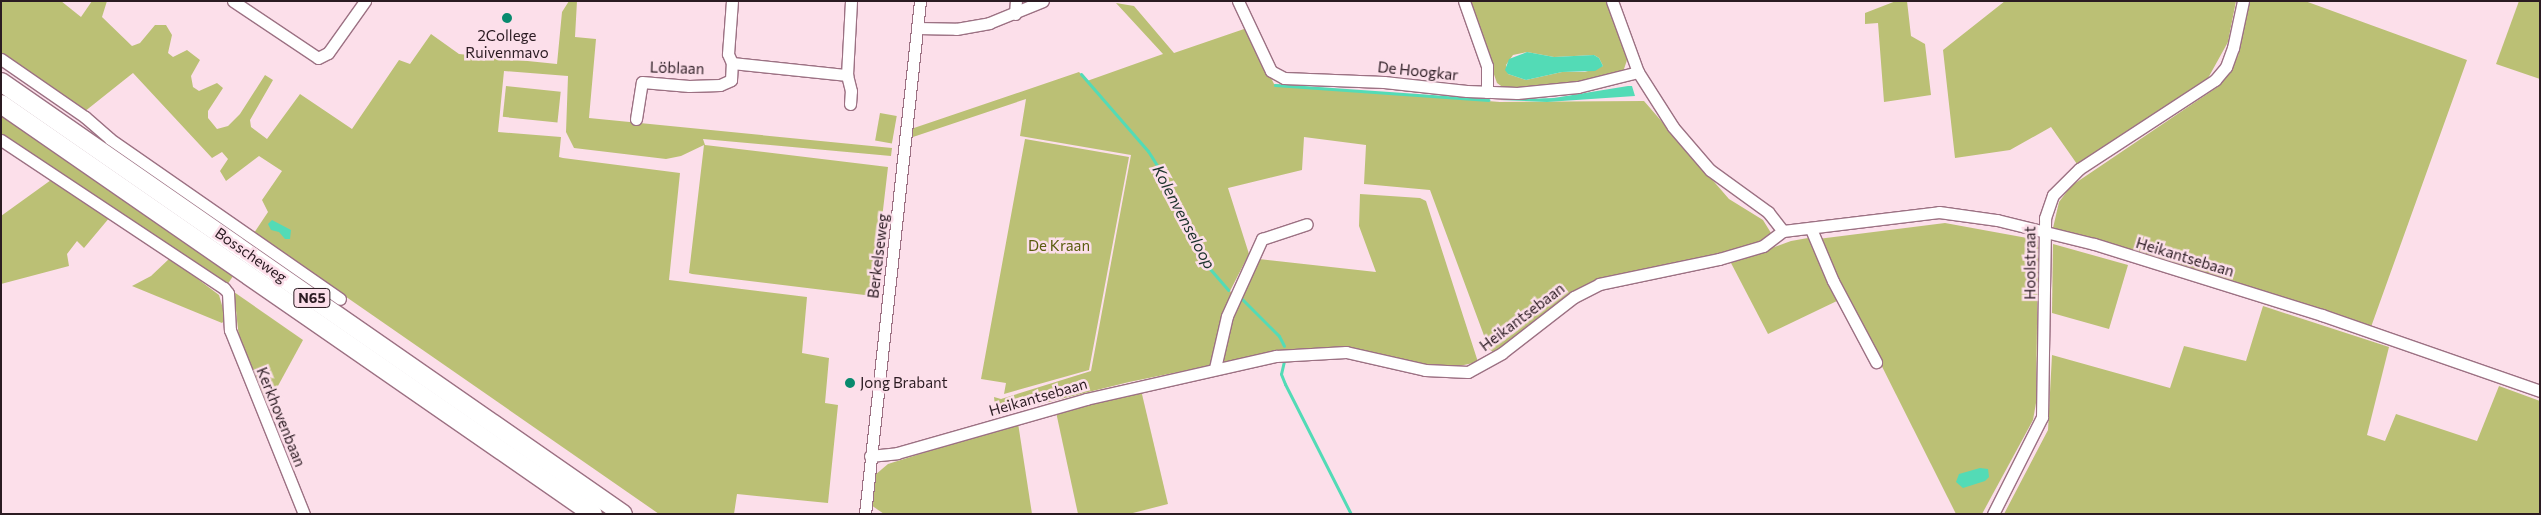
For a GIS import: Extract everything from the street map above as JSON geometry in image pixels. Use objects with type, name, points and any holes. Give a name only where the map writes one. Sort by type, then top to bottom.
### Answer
[{"type":"main road","name":"Bosscheweg","points":[[1,82],[623,514]]},
{"type":"main road","name":"Bosscheweg","points":[[1,104],[593,514]]},
{"type":"street","points":[[238,3],[318,58],[328,53],[364,1]]},
{"type":"street","name":"Löblaan","points":[[636,119],[642,82],[720,85],[731,80],[732,63],[728,54],[732,1]]},
{"type":"street","points":[[850,104],[852,91],[847,75],[851,1]]},
{"type":"street","name":"Berkelseweg","points":[[865,514],[920,1]]},
{"type":"street","points":[[1015,14],[1016,1]]},
{"type":"street","points":[[917,28],[971,27],[1015,14],[1043,1]]},
{"type":"street","name":"De Hoogkar","points":[[1238,1],[1276,76],[1384,82],[1487,92],[1563,89],[1638,72]]},
{"type":"street","points":[[1464,1],[1487,66],[1487,92]]},
{"type":"street","points":[[1612,1],[1638,72],[1694,154],[1727,185],[1768,212],[1783,231]]},
{"type":"street","name":"Hoolstraat","points":[[1993,514],[2042,417],[2045,218],[2058,188],[2079,170],[2215,80],[2226,67],[2234,48],[2242,1]]},
{"type":"street","name":"Bosscheweg","points":[[1,59],[85,117],[110,139],[340,299]]},
{"type":"street","points":[[732,63],[847,75]]},
{"type":"street","name":"Kerkhovenbaan","points":[[1,140],[224,288],[228,293],[230,330],[304,514]]},
{"type":"street","name":"Heikantsebaan","points":[[870,456],[897,453],[1026,414],[1215,368],[1276,356],[1335,351],[1444,373],[1468,372],[1502,354],[1589,287],[1719,259],[1763,246],[1783,231],[1939,212],[1990,218],[2045,231],[2313,312],[2540,391]]},
{"type":"street","points":[[1215,368],[1227,316],[1262,239],[1307,224]]},
{"type":"street","points":[[1811,229],[1833,281],[1876,362]]},
{"type":"green space","points":[[1,1],[61,1],[81,17],[92,1],[107,1],[102,17],[132,46],[140,43],[155,25],[166,25],[172,35],[168,53],[173,57],[187,50],[200,60],[191,76],[193,87],[199,91],[217,83],[223,88],[208,111],[208,118],[217,129],[228,126],[240,114],[265,75],[273,80],[250,120],[251,127],[267,139],[300,94],[352,129],[399,60],[410,64],[431,34],[459,54],[557,64],[562,12],[569,1],[577,1],[575,37],[596,39],[589,118],[892,148],[891,156],[703,139],[705,145],[888,167],[873,296],[692,274],[689,273],[704,145],[681,156],[666,159],[574,148],[566,132],[568,76],[504,71],[498,132],[561,137],[559,157],[563,158],[680,173],[669,280],[807,297],[802,353],[829,358],[825,403],[838,405],[828,503],[737,494],[734,514],[659,514],[254,233],[268,212],[262,200],[282,171],[259,156],[226,181],[220,171],[228,159],[222,152],[212,158],[133,73],[84,112],[1,55]]},
{"type":"green space","points":[[1468,1],[1607,1],[1627,60],[1624,69],[1619,74],[1560,86],[1504,88],[1497,83]],"holes":[[[1527,52],[1554,57],[1594,55],[1599,58],[1603,66],[1585,72],[1562,72],[1526,80],[1508,74],[1506,65],[1513,55]]]},
{"type":"green space","points":[[1896,1],[1907,1],[1911,36],[1925,44],[1931,95],[1884,102],[1878,23],[1865,24],[1865,13]]},
{"type":"green space","points":[[2005,1],[2236,1],[2228,42],[2207,80],[2077,164],[2051,127],[2010,150],[1955,158],[1943,50]]},
{"type":"green space","points":[[2249,1],[2305,1],[2467,60],[2371,327],[2053,228],[2059,202],[2071,186],[2219,86],[2238,56]]},
{"type":"green space","points":[[2519,1],[2540,1],[2540,79],[2496,64]]},
{"type":"green space","points":[[1116,3],[1134,6],[1174,53],[1247,28],[1274,84],[1500,102],[1644,101],[1729,199],[1763,220],[1771,233],[1760,242],[1681,264],[1600,278],[1494,353],[1489,349],[1430,190],[1364,184],[1366,145],[1304,137],[1302,170],[1228,188],[1249,254],[1230,291],[1237,299],[1259,259],[1376,272],[1359,226],[1360,194],[1420,198],[1426,201],[1478,362],[1445,369],[1337,348],[1292,349],[1129,382],[996,415],[994,397],[1001,399],[1091,371],[1131,155],[1020,136],[1026,99],[910,138],[911,129],[1079,72],[1087,81],[1163,54]]},
{"type":"green space","points":[[506,86],[561,92],[557,123],[503,117]]},
{"type":"green space","points":[[880,113],[897,116],[892,144],[875,141]]},
{"type":"green space","points":[[1,114],[236,272],[226,287],[1,136]]},
{"type":"green space","name":"De Kraan","points":[[1025,139],[1129,157],[1089,370],[1004,394],[1006,383],[981,379]]},
{"type":"green space","points":[[51,180],[110,217],[84,248],[77,241],[67,254],[69,266],[1,284],[1,216]]},
{"type":"green space","points":[[1945,223],[2038,240],[2036,403],[2033,420],[1982,514],[1956,514],[1818,239]]},
{"type":"green space","points":[[1808,238],[1839,300],[1768,334],[1731,263],[1791,241]]},
{"type":"green space","points":[[2053,244],[2128,265],[2109,329],[2052,313]]},
{"type":"green space","points":[[170,258],[219,295],[226,319],[222,323],[132,286],[151,276]]},
{"type":"green space","points":[[234,292],[303,340],[267,406],[239,338]]},
{"type":"green space","points":[[2263,306],[2389,347],[2367,435],[2385,441],[2396,414],[2477,441],[2499,386],[2540,401],[2539,514],[2004,514],[2048,430],[2052,355],[2170,388],[2184,346],[2246,361]]},
{"type":"green space","points":[[1141,390],[1168,504],[1129,514],[1078,514],[1056,412]]},
{"type":"green space","points":[[1018,423],[1032,514],[884,514],[871,505],[875,475],[888,464]]},
{"type":"shaded area","points":[[1527,52],[1554,57],[1594,55],[1599,58],[1603,66],[1595,71],[1562,72],[1526,80],[1508,74],[1505,70],[1509,59]]},
{"type":"shaded area","points":[[1632,86],[1635,96],[1547,102],[1500,100],[1554,98]]},
{"type":"shaded area","points":[[272,220],[291,230],[290,239],[285,239],[279,232],[271,230],[268,224]]},
{"type":"shaded area","points":[[1980,468],[1988,469],[1989,477],[1985,481],[1963,488],[1956,482],[1959,474]]},
{"type":"waterway","name":"Kolenvenseloop","points":[[1081,74],[1148,151],[1170,186],[1204,262],[1228,290]]},
{"type":"waterway","points":[[1275,85],[1488,100]]},
{"type":"waterway","name":"Kolenvenseloop","points":[[1240,297],[1279,336],[1284,346]]},
{"type":"waterway","name":"Kolenvenseloop","points":[[1284,361],[1281,374],[1285,384],[1351,514]]},
{"type":"place","name":"2College Ruivenmavo","points":[[507,18]]},
{"type":"place","name":"Jong Brabant","points":[[850,383]]}]
